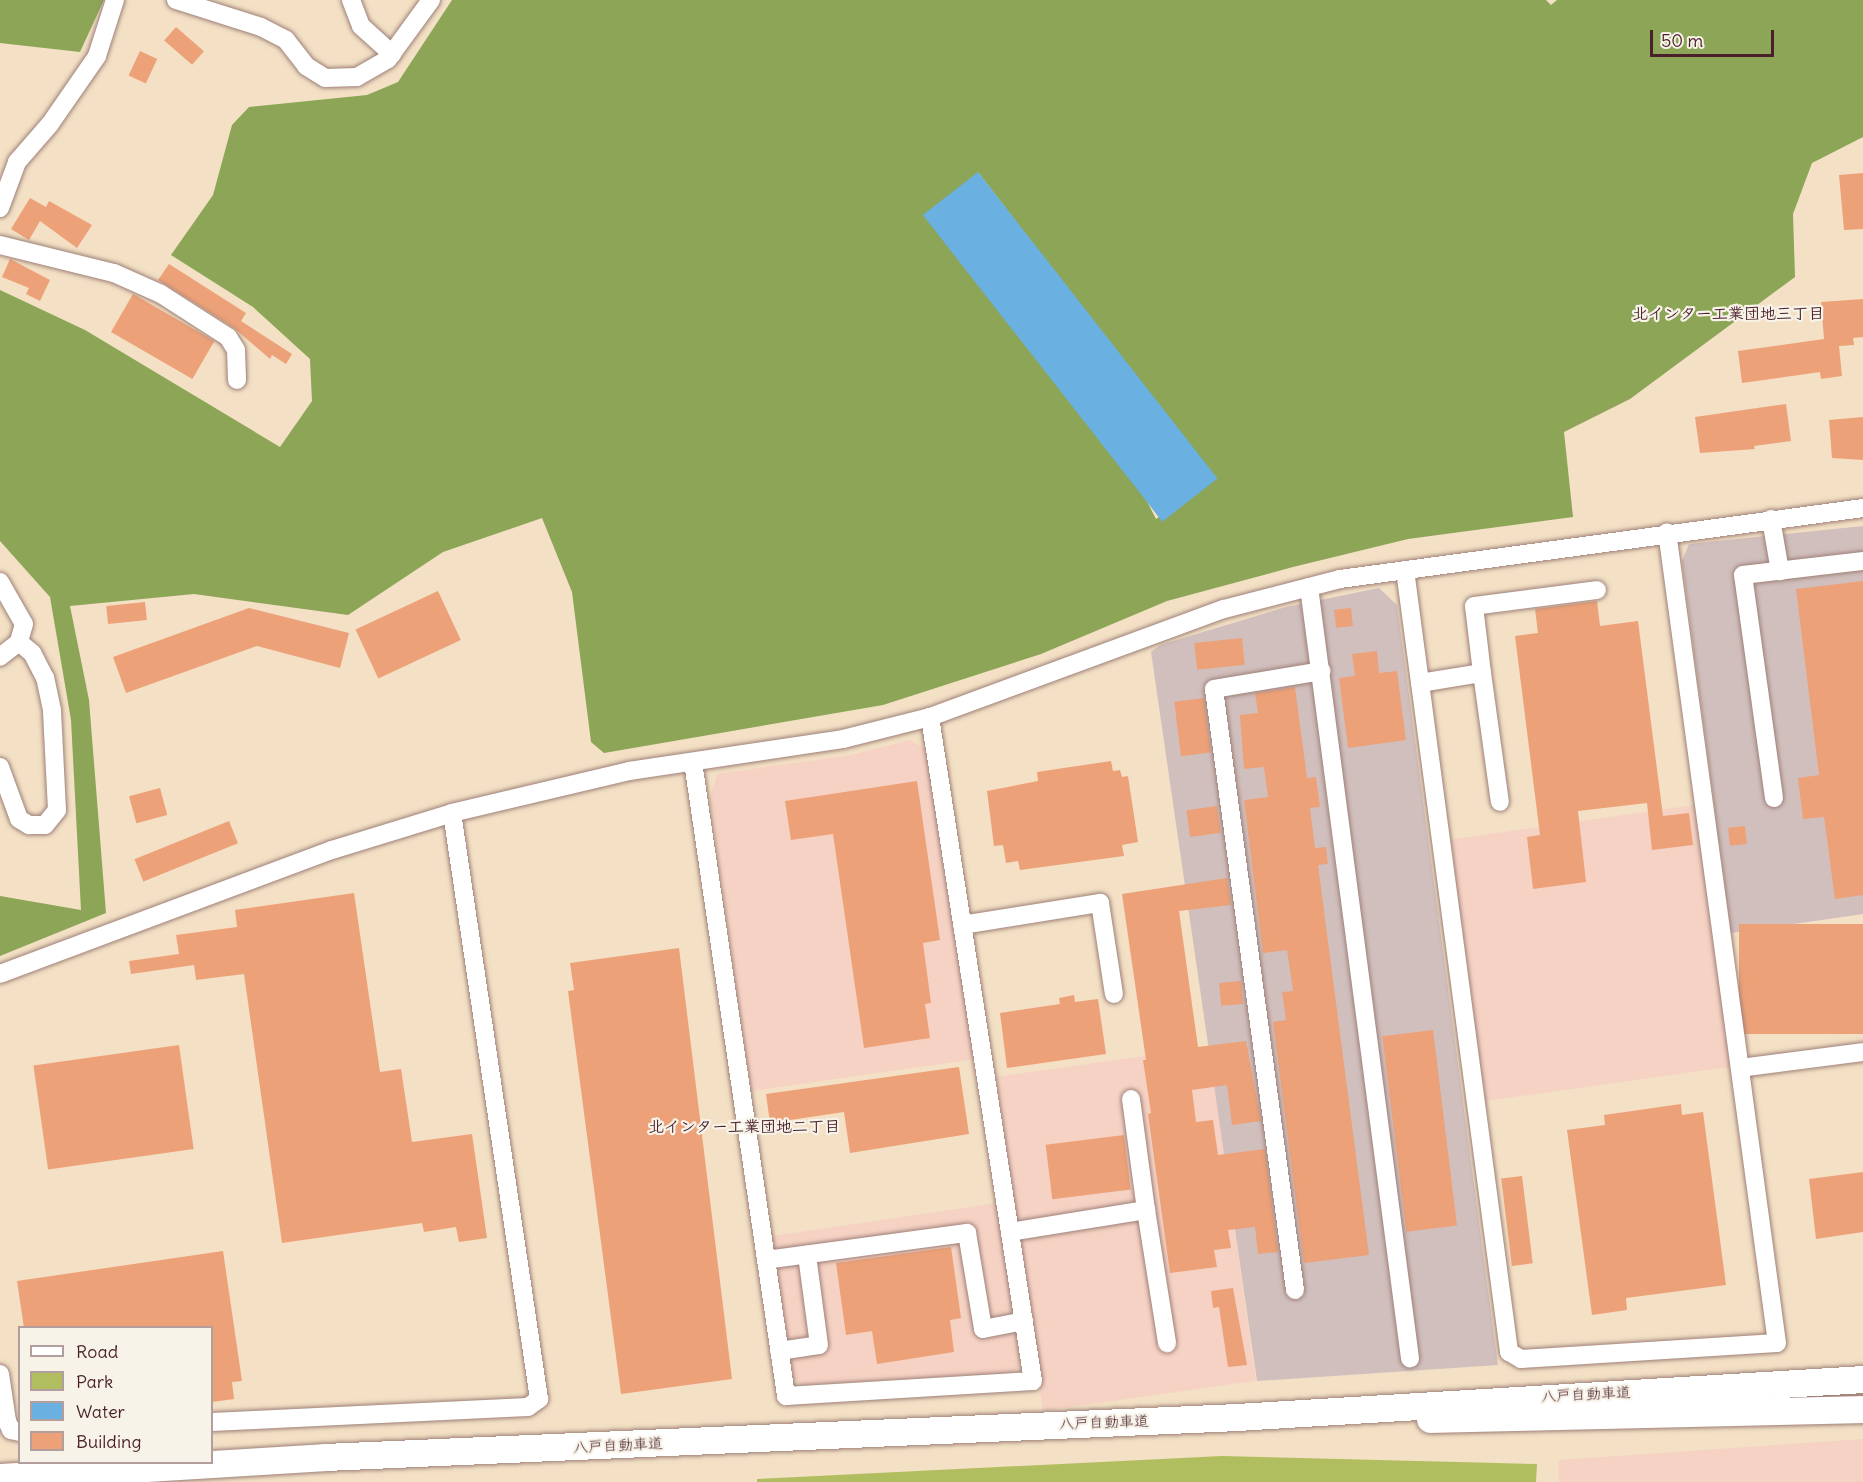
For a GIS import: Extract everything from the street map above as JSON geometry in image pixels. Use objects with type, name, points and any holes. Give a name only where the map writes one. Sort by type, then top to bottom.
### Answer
[{"type":"highway","name":"八戸自動車道","points":[[213,1464],[1237,1417],[1863,1379]]},
{"type":"highway","name":"八戸自動車道","points":[[1237,1417],[1476,1420],[1863,1409]]},
{"type":"highway","name":"八戸自動車道","points":[[0,1477],[211,1464]]},
{"type":"street","points":[[0,208],[16,162],[50,124],[97,56],[115,0]]},
{"type":"street","points":[[176,0],[261,27],[286,40],[306,66],[325,78],[357,76],[393,54],[431,0]]},
{"type":"street","points":[[351,0],[361,26],[393,54]]},
{"type":"street","points":[[0,245],[114,273],[161,294],[228,337],[236,350],[237,380]]},
{"type":"street","points":[[0,974],[332,850],[452,813],[532,791],[693,762],[843,739],[930,717],[1224,609],[1309,587],[1405,570],[1667,532],[1863,508]]},
{"type":"street","points":[[1771,519],[1779,571]]},
{"type":"street","points":[[1405,570],[1509,1352],[1521,1359],[1777,1343],[1667,532]]},
{"type":"street","points":[[1774,798],[1743,575],[1863,561]]},
{"type":"street","points":[[0,582],[24,624],[19,642],[0,657]]},
{"type":"street","points":[[1309,587],[1322,671],[1410,1358]]},
{"type":"street","points":[[1500,802],[1474,606],[1597,590]]},
{"type":"street","points":[[0,767],[19,819],[29,825],[45,825],[57,810],[52,710],[45,678],[32,653],[19,642]]},
{"type":"street","points":[[1295,1290],[1214,689],[1322,671]]},
{"type":"street","points":[[1420,684],[1482,674]]},
{"type":"street","points":[[693,762],[786,1396],[1033,1381],[930,717]]},
{"type":"street","points":[[213,1422],[528,1407],[538,1399],[452,813]]},
{"type":"street","points":[[962,925],[1100,903],[1114,994]]},
{"type":"street","points":[[1740,1068],[1863,1052]]},
{"type":"street","points":[[1131,1099],[1167,1343]]},
{"type":"street","points":[[1010,1232],[1146,1210]]},
{"type":"street","points":[[766,1260],[967,1233],[983,1329],[1024,1321]]},
{"type":"street","points":[[779,1351],[819,1345],[807,1255]]},
{"type":"street","points":[[0,1374],[7,1421],[11,1430],[18,1432]]},
{"type":"shaded area","points":[[1863,526],[1863,914],[1731,933],[1682,561],[1689,544]]},
{"type":"shaded area","points":[[1379,588],[1397,605],[1498,1365],[1257,1381],[1151,652],[1160,645],[1286,607]]},
{"type":"shaded area","points":[[910,740],[927,750],[975,1059],[751,1091],[710,798],[717,774],[851,755]]},
{"type":"shaded area","points":[[1695,805],[1732,1066],[1485,1101],[1448,840]]},
{"type":"shaded area","points":[[1209,1047],[1256,1381],[1043,1411],[996,1077]]},
{"type":"shaded area","points":[[997,1203],[1022,1362],[1014,1373],[803,1385],[792,1378],[772,1236]]},
{"type":"shaded area","points":[[1863,1439],[1863,1482],[1559,1482],[1558,1460]]},
{"type":"green space","points":[[0,0],[104,0],[80,52],[0,43]]},
{"type":"green space","points":[[452,0],[1546,0],[1551,5],[1557,0],[1863,0],[1863,137],[1812,163],[1793,214],[1795,277],[1630,399],[1564,432],[1573,517],[1408,539],[1167,601],[1041,654],[883,705],[604,753],[591,742],[572,592],[542,518],[443,552],[348,615],[194,594],[70,606],[89,700],[106,913],[0,956],[0,896],[81,910],[71,720],[50,597],[0,541],[0,290],[85,330],[280,447],[312,401],[310,359],[253,307],[171,255],[213,195],[232,125],[249,107],[367,95],[398,82]],"holes":[[[978,172],[1215,480],[1156,519]]]},
{"type":"green space","points":[[1222,1456],[1537,1464],[1536,1482],[757,1482],[757,1479]]},
{"type":"water","points":[[978,172],[1217,479],[1162,522],[923,215]]},
{"type":"building","points":[[176,27],[204,51],[192,65],[164,41]]},
{"type":"building","points":[[140,51],[157,59],[146,84],[129,75]]},
{"type":"building","points":[[1863,173],[1863,229],[1844,230],[1839,175]]},
{"type":"building","points":[[30,198],[46,207],[49,201],[92,225],[77,248],[40,221],[29,240],[11,229]]},
{"type":"building","points":[[10,259],[50,280],[40,301],[26,294],[29,288],[2,277]]},
{"type":"building","points":[[169,264],[246,313],[241,321],[292,354],[286,364],[272,355],[270,359],[234,328],[158,280]]},
{"type":"building","points":[[133,294],[214,341],[192,379],[111,332]]},
{"type":"building","points":[[1863,299],[1863,337],[1853,338],[1854,345],[1839,346],[1842,376],[1821,379],[1820,372],[1742,383],[1738,351],[1824,339],[1821,302]]},
{"type":"building","points":[[1786,404],[1791,441],[1754,446],[1755,449],[1700,453],[1695,417]]},
{"type":"building","points":[[1863,417],[1863,460],[1832,458],[1829,420]]},
{"type":"building","points":[[1863,581],[1863,895],[1835,899],[1824,817],[1803,819],[1798,778],[1819,775],[1796,589]]},
{"type":"building","points":[[438,591],[461,640],[378,678],[356,629]]},
{"type":"building","points":[[1597,601],[1600,626],[1638,621],[1663,816],[1689,813],[1693,845],[1652,850],[1647,803],[1578,811],[1586,882],[1533,889],[1527,837],[1540,835],[1515,636],[1538,633],[1535,609]]},
{"type":"building","points":[[145,602],[147,620],[108,624],[106,606]]},
{"type":"building","points":[[249,608],[349,633],[340,668],[257,646],[126,693],[113,657]]},
{"type":"building","points":[[1351,608],[1353,626],[1336,628],[1334,610]]},
{"type":"building","points":[[1242,638],[1245,665],[1197,670],[1194,643]]},
{"type":"building","points":[[1377,651],[1379,673],[1397,671],[1406,740],[1348,748],[1339,678],[1355,676],[1352,654]]},
{"type":"building","points":[[1295,687],[1307,778],[1316,777],[1320,807],[1310,808],[1315,848],[1326,847],[1328,864],[1318,865],[1369,1255],[1304,1263],[1273,1022],[1286,1020],[1282,992],[1293,991],[1287,950],[1263,953],[1244,800],[1268,797],[1264,767],[1244,769],[1240,715],[1258,713],[1255,693]]},
{"type":"building","points":[[1204,698],[1211,753],[1181,756],[1174,702]]},
{"type":"building","points":[[1111,761],[1113,771],[1120,770],[1122,777],[1128,776],[1138,842],[1122,845],[1124,856],[1020,870],[1018,861],[1006,863],[1003,845],[994,846],[987,791],[1038,781],[1037,772]]},
{"type":"building","points":[[917,781],[940,940],[923,943],[931,1003],[925,1004],[930,1038],[864,1048],[833,834],[791,840],[785,801]]},
{"type":"building","points":[[160,788],[167,815],[136,823],[129,796]]},
{"type":"building","points":[[1217,806],[1221,833],[1190,837],[1186,810]]},
{"type":"building","points":[[229,821],[238,843],[143,881],[134,859]]},
{"type":"building","points":[[1745,826],[1747,844],[1730,846],[1728,828]]},
{"type":"building","points":[[1227,878],[1231,905],[1179,911],[1198,1047],[1246,1041],[1261,1121],[1232,1125],[1227,1085],[1192,1090],[1196,1122],[1213,1120],[1218,1155],[1265,1149],[1278,1252],[1258,1254],[1255,1227],[1228,1230],[1231,1248],[1214,1250],[1217,1267],[1170,1273],[1148,1114],[1151,1113],[1143,1060],[1146,1060],[1122,894]]},
{"type":"building","points":[[354,893],[380,1072],[401,1069],[412,1142],[472,1134],[487,1238],[459,1242],[456,1227],[424,1232],[422,1223],[282,1243],[244,974],[196,980],[194,965],[131,974],[129,961],[179,954],[176,935],[237,927],[235,910]]},
{"type":"building","points":[[1739,924],[1863,924],[1863,1034],[1739,1034]]},
{"type":"building","points":[[679,948],[732,1379],[621,1394],[568,991],[574,990],[570,963]]},
{"type":"building","points":[[1241,981],[1243,1004],[1221,1006],[1219,983]]},
{"type":"building","points":[[1074,995],[1075,1002],[1098,999],[1106,1054],[1007,1068],[1000,1013],[1060,1004],[1059,998]]},
{"type":"building","points":[[1433,1030],[1457,1226],[1406,1232],[1382,1036]]},
{"type":"building","points":[[179,1045],[194,1149],[48,1169],[33,1065]]},
{"type":"building","points":[[959,1067],[969,1134],[850,1153],[844,1112],[770,1123],[766,1094]]},
{"type":"building","points":[[1681,1104],[1682,1115],[1703,1112],[1726,1285],[1626,1298],[1627,1310],[1592,1315],[1567,1130],[1605,1125],[1604,1115]]},
{"type":"building","points":[[1124,1135],[1131,1190],[1052,1199],[1046,1145]]},
{"type":"building","points":[[1863,1172],[1863,1232],[1816,1239],[1809,1179]]},
{"type":"building","points":[[1522,1176],[1533,1263],[1512,1266],[1501,1179]]},
{"type":"building","points":[[951,1247],[961,1318],[950,1320],[954,1352],[877,1364],[872,1331],[846,1335],[836,1263]]},
{"type":"building","points":[[223,1251],[242,1381],[232,1382],[234,1399],[213,1402],[213,1326],[24,1326],[17,1281]]},
{"type":"building","points":[[1233,1288],[1247,1365],[1228,1367],[1219,1307],[1213,1308],[1211,1291]]},
{"type":"district","name":"北インター工業団地三丁目","points":[[1728,313]]},
{"type":"district","name":"北インター工業団地二丁目","points":[[744,1126]]}]
